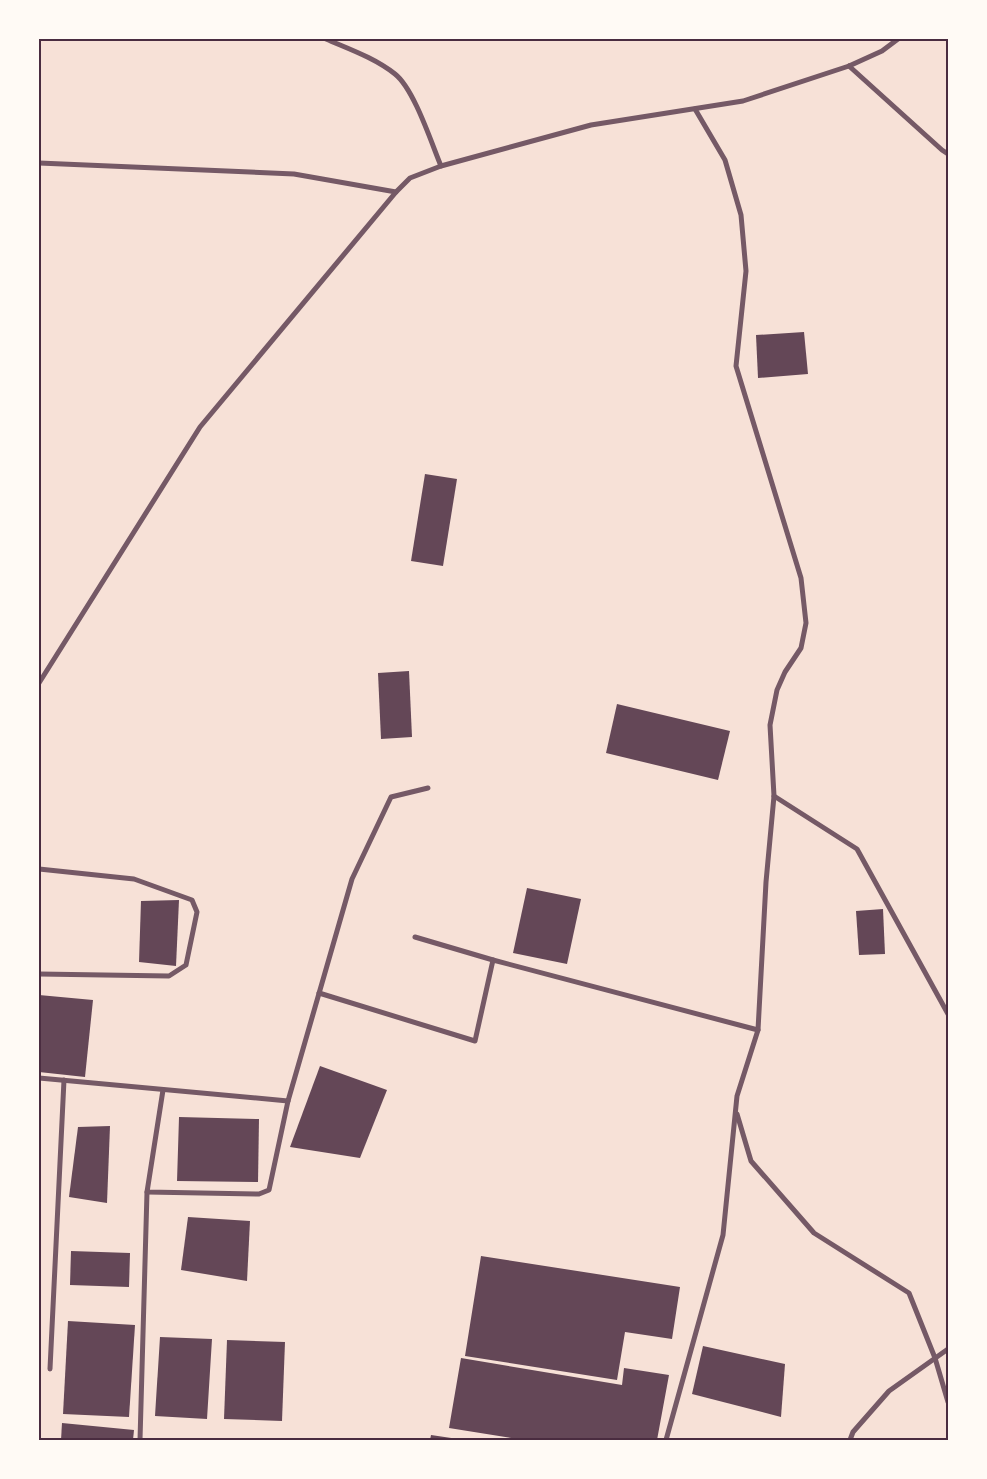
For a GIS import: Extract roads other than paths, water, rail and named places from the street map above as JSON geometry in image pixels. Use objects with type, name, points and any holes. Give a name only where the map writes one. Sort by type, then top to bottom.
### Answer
[{"type":"street","points":[[326,39],[377,62],[396,75],[410,92],[441,166]]},
{"type":"street","points":[[39,683],[200,428],[396,192],[410,178],[441,166],[591,125],[743,102],[849,66],[882,51],[898,39]]},
{"type":"street","points":[[849,66],[948,154]]},
{"type":"street","points":[[666,1440],[723,1235],[737,1096],[758,1030],[765,901],[774,796],[770,725],[776,690],[801,648],[806,623],[805,600],[801,578],[736,366],[746,271],[741,215],[725,160],[696,109]]},
{"type":"street","points":[[39,163],[294,174],[396,192]]},
{"type":"street","points":[[147,1192],[259,1194],[269,1190],[288,1101],[352,879],[391,797],[428,788]]},
{"type":"street","points":[[774,796],[857,849],[948,1014]]},
{"type":"street","points":[[39,869],[134,879],[192,900],[197,912],[186,965],[169,976],[39,974]]},
{"type":"street","points":[[415,937],[493,960],[758,1030]]},
{"type":"street","points":[[319,993],[475,1041],[493,960]]},
{"type":"street","points":[[39,1078],[288,1101]]},
{"type":"street","points":[[50,1368],[64,1080]]},
{"type":"street","points":[[140,1440],[147,1192],[163,1090]]},
{"type":"street","points":[[736,1111],[752,1161],[814,1233],[910,1293],[935,1358],[948,1402]]},
{"type":"street","points":[[850,1440],[853,1432],[889,1391],[948,1349]]}]
